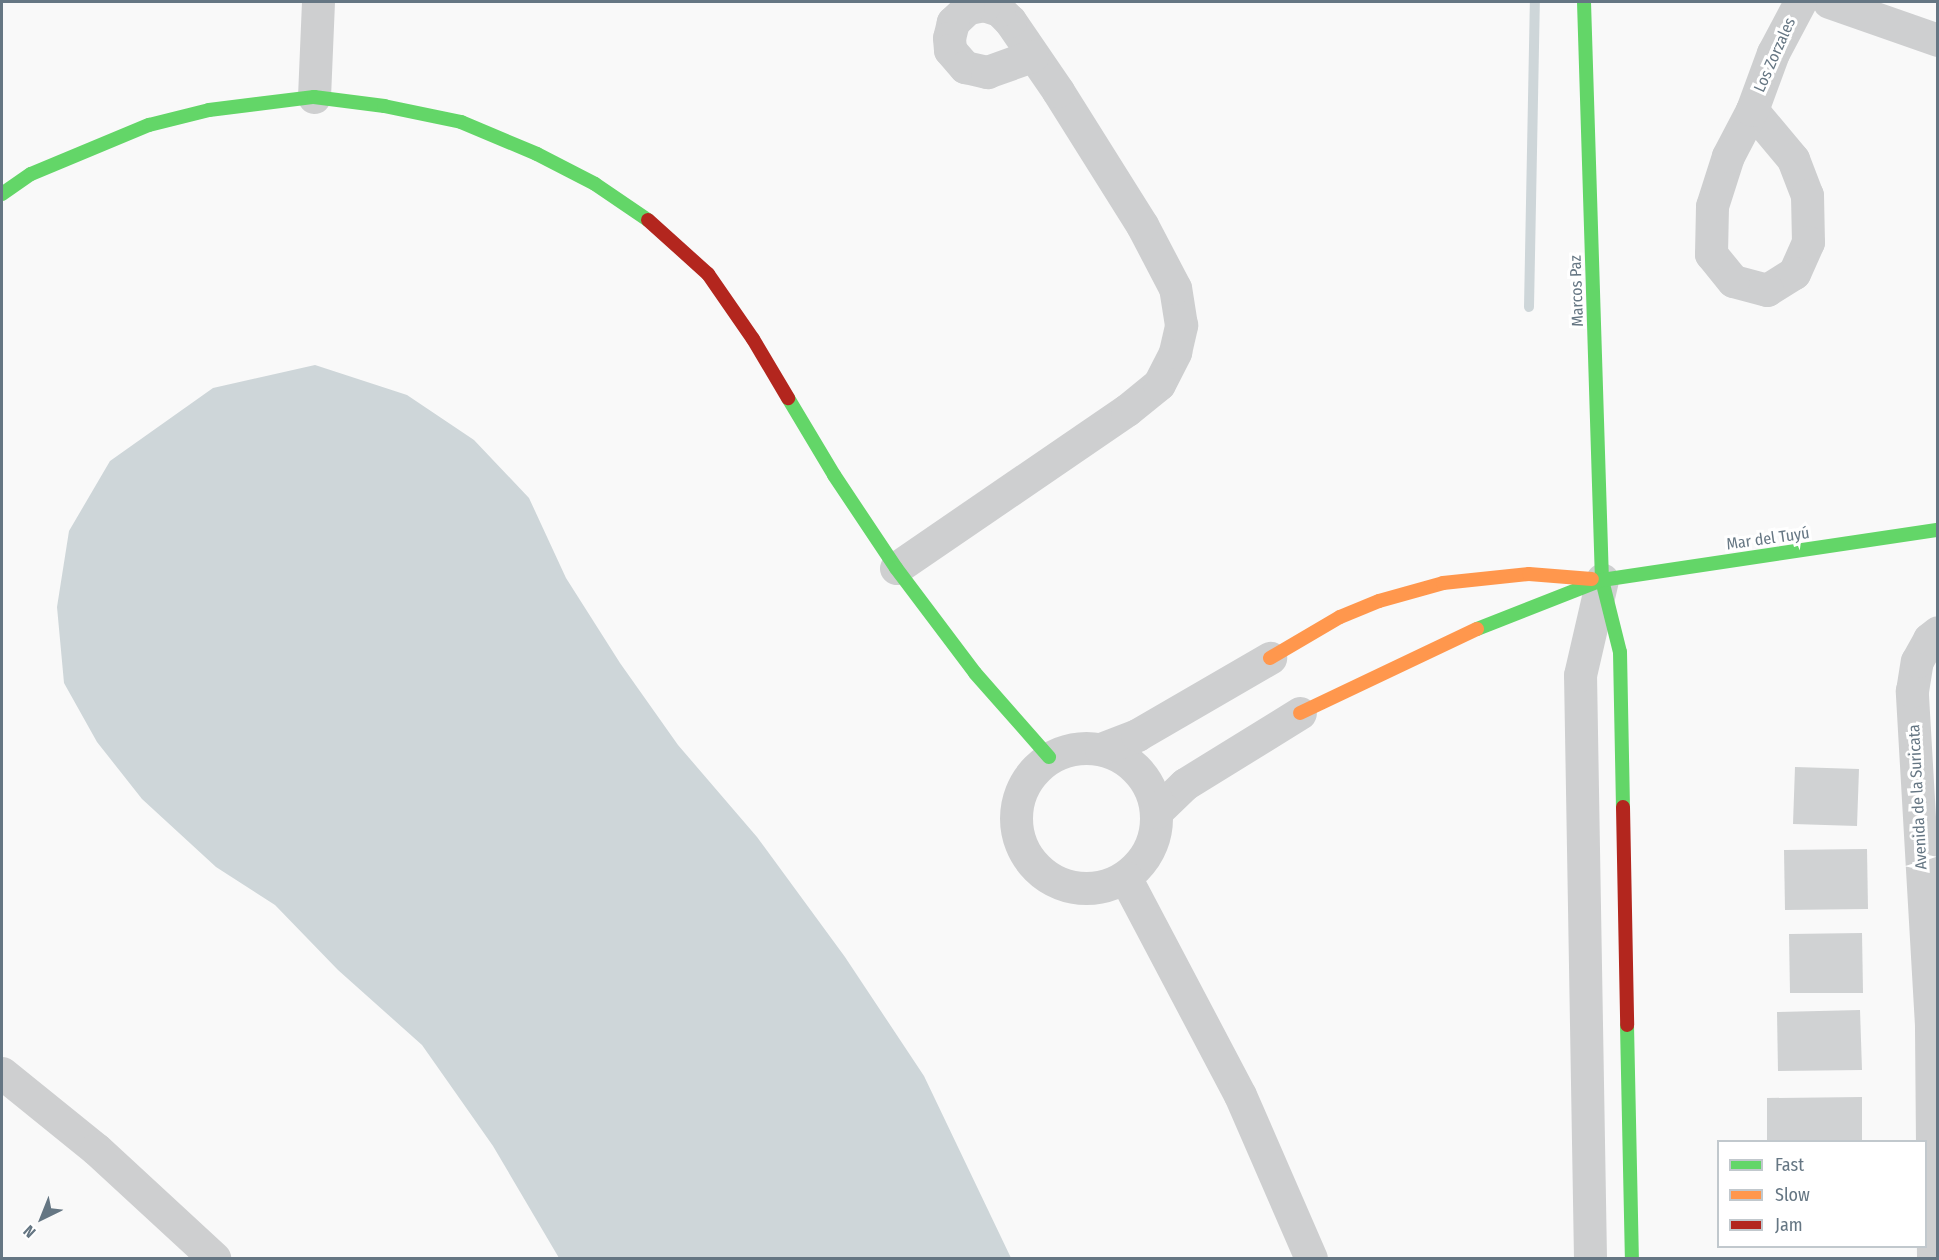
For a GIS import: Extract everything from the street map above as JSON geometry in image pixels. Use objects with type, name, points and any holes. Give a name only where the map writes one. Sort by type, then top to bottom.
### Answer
[{"type":"street","points":[[314,97],[318,2]]},
{"type":"street","name":"Marcos Paz","points":[[1584,2],[1602,580],[1620,652],[1632,1258]]},
{"type":"street","name":"Los Zorzales","points":[[1752,110],[1793,159],[1807,195],[1808,242],[1794,273],[1767,290],[1733,281],[1711,254],[1712,206],[1728,156],[1752,110],[1773,53],[1800,2]]},
{"type":"street","points":[[1829,2],[1938,40]]},
{"type":"street","points":[[896,568],[1127,410],[1159,384],[1175,352],[1181,325],[1175,288],[1142,225],[1058,91],[1032,56]]},
{"type":"street","points":[[2,194],[31,174],[149,125],[209,110],[314,97],[384,106],[461,122],[537,154],[595,184],[659,228],[708,274],[753,339],[834,476],[896,568],[975,673],[1049,757]]},
{"type":"street","name":"Mar del Tuyú","points":[[1602,580],[1938,531]]},
{"type":"street","points":[[1101,749],[1137,735],[1340,617],[1379,601],[1443,583],[1528,574],[1602,580]]},
{"type":"street","points":[[1156,812],[1185,784],[1300,713],[1449,640],[1602,580]]},
{"type":"street","points":[[1590,1258],[1580,675],[1602,580]]},
{"type":"street","name":"Avenida de la Suricata","points":[[1933,1258],[1934,1025],[1912,691],[1917,661],[1929,639],[1938,632]]},
{"type":"street","points":[[1083,747],[1101,749],[1122,757],[1139,771],[1150,790],[1156,812],[1155,831],[1149,849],[1139,865],[1125,877],[1104,886],[1082,888],[1060,884],[1041,872],[1026,855],[1017,835],[1015,812],[1020,791],[1032,772],[1049,757],[1066,750],[1083,747]]},
{"type":"street","points":[[1125,877],[1240,1095],[1311,1258]]},
{"type":"street","points":[[2,1073],[96,1149],[214,1258]]},
{"type":"shaded area","points":[[315,365],[407,395],[474,440],[529,498],[566,578],[620,663],[678,745],[757,837],[845,957],[924,1076],[1011,1258],[559,1258],[493,1146],[422,1045],[338,970],[275,905],[216,867],[142,799],[97,742],[64,683],[57,607],[69,531],[110,461],[213,388]]},
{"type":"building","points":[[1795,767],[1859,769],[1857,826],[1793,824]]},
{"type":"building","points":[[1867,849],[1868,909],[1785,910],[1784,850]]},
{"type":"building","points":[[1862,933],[1863,993],[1790,993],[1789,934]]},
{"type":"building","points":[[1860,1010],[1862,1070],[1778,1071],[1777,1012]]},
{"type":"building","points":[[1862,1097],[1862,1140],[1767,1140],[1767,1098]]},
{"type":"waterway","points":[[1529,307],[1535,2]]},
{"type":"traffic: fast","points":[[1584,2],[1602,580],[1620,652],[1623,807]]},
{"type":"traffic: fast","points":[[2,194],[31,174],[149,125],[209,110],[314,97],[384,106],[461,122],[537,154],[595,184],[648,220]]},
{"type":"traffic: fast","points":[[788,398],[834,475],[896,568],[975,673],[1049,757]]},
{"type":"traffic: fast","points":[[1477,629],[1602,580],[1938,530]]},
{"type":"traffic: fast","points":[[1627,1025],[1632,1258]]},
{"type":"traffic: slow","points":[[1270,658],[1340,617],[1379,601],[1443,583],[1529,574],[1592,579]]},
{"type":"traffic: slow","points":[[1300,713],[1477,629]]},
{"type":"traffic: jam","points":[[648,220],[708,274],[753,339],[788,398]]},
{"type":"traffic: jam","points":[[1623,807],[1627,1025]]}]
